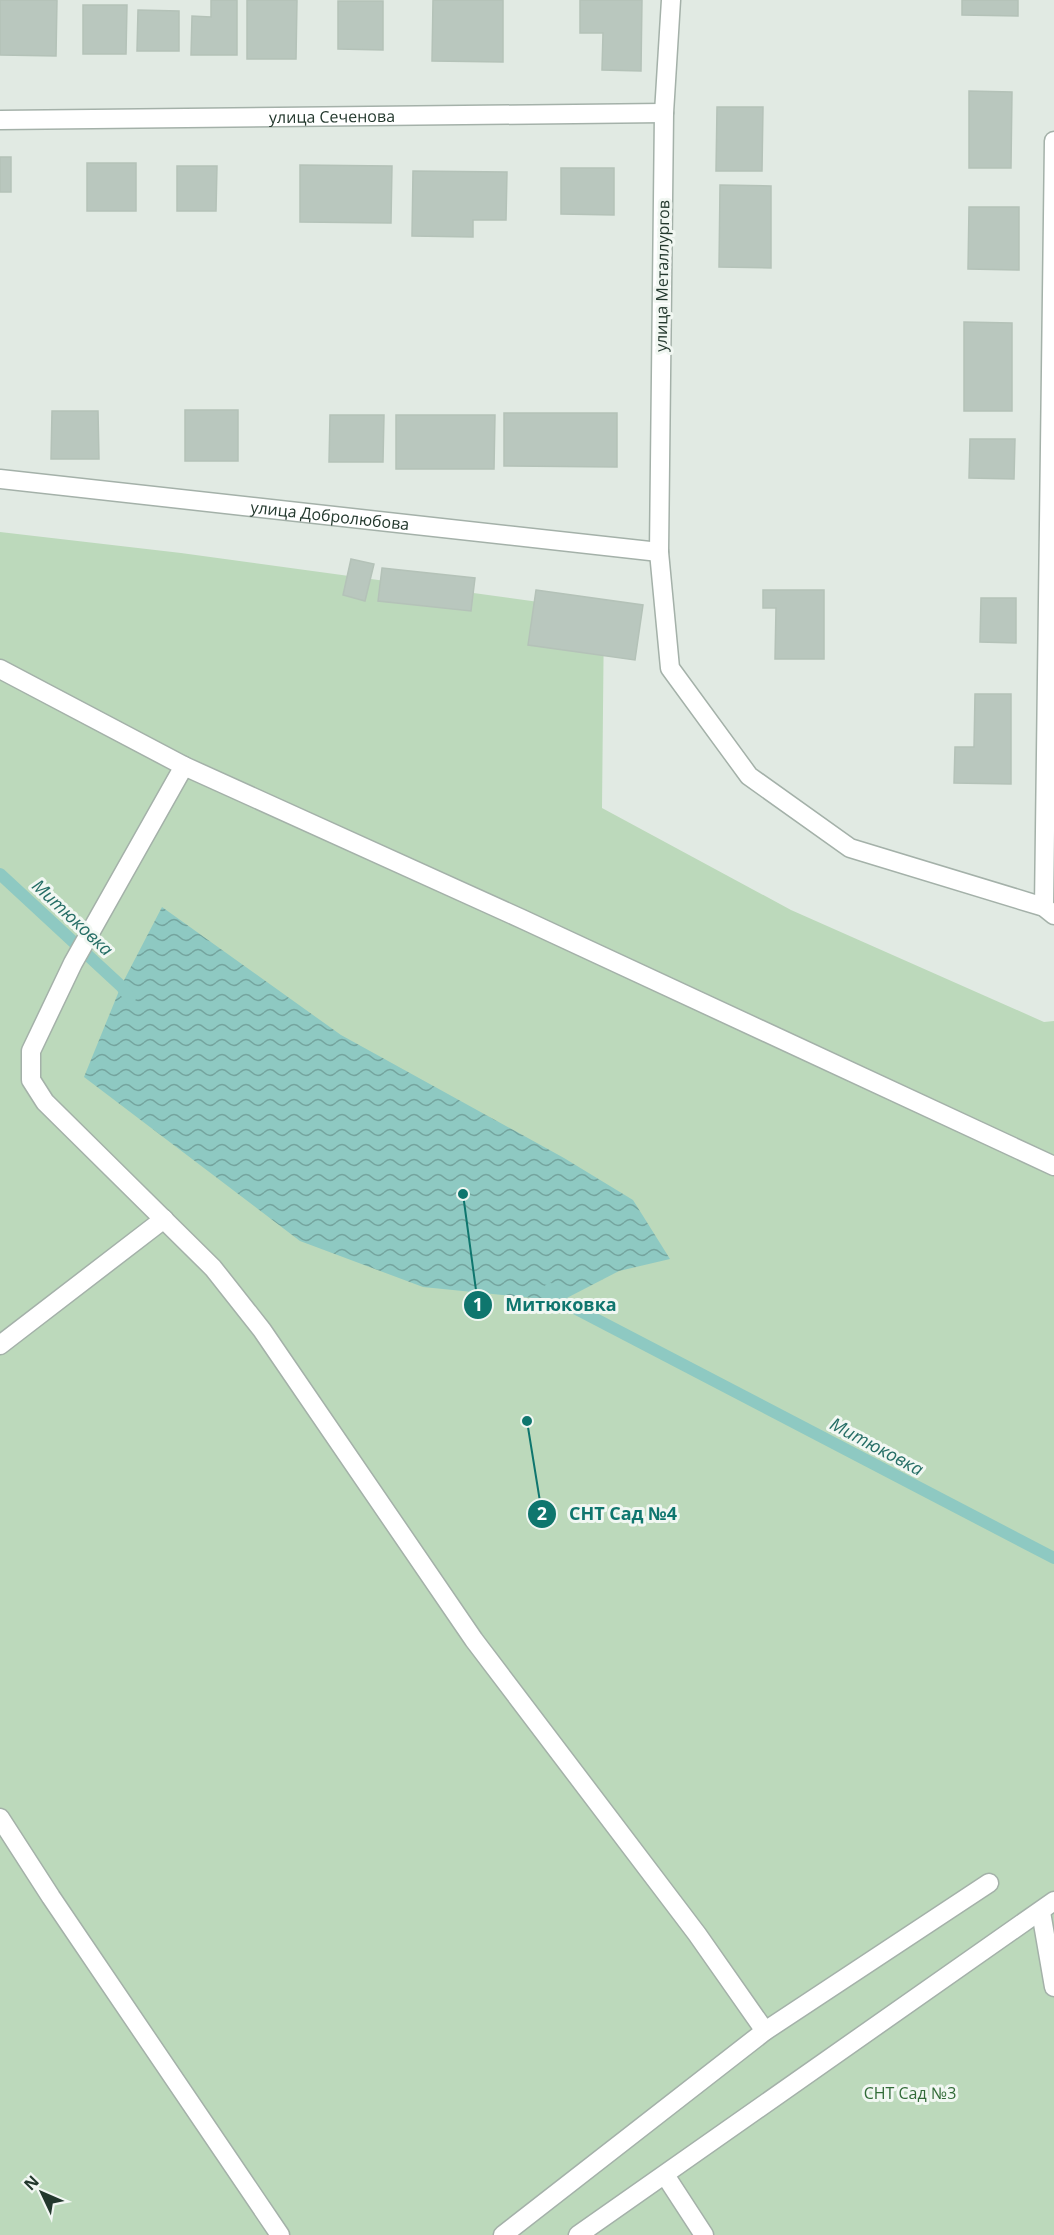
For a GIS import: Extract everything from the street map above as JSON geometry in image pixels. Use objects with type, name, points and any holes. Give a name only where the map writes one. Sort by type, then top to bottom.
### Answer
[{"type":"street","name":"улица Металлургов","points":[[671,0],[664,113],[659,552],[670,668],[749,776],[850,848],[1049,911]]},
{"type":"street","name":"улица Сеченова","points":[[0,120],[664,113]]},
{"type":"street","points":[[1049,911],[1054,141]]},
{"type":"street","name":"улица Добролюбова","points":[[0,479],[659,552]]},
{"type":"street","points":[[0,669],[184,766],[522,919],[1054,1166]]},
{"type":"street","points":[[184,766],[73,963],[31,1051],[31,1080],[45,1102],[213,1268],[262,1330],[474,1640],[697,1934],[765,2031]]},
{"type":"street","points":[[0,1345],[164,1219]]},
{"type":"street","points":[[0,1818],[280,2235]]},
{"type":"street","points":[[503,2235],[765,2031],[989,1883]]},
{"type":"street","points":[[1048,1907],[1054,1987]]},
{"type":"street","points":[[578,2235],[1048,1907]]},
{"type":"street","points":[[665,2175],[704,2235]]},
{"type":"green space","name":"СНТ Сад №3","points":[[0,532],[181,553],[604,611],[602,808],[791,910],[1044,1022],[1054,1021],[1054,2235],[0,2235]]},
{"type":"water","points":[[162,907],[341,1035],[564,1158],[633,1200],[670,1259],[619,1271],[561,1301],[423,1287],[300,1241],[84,1077],[121,986]]},
{"type":"building","points":[[0,0],[57,0],[56,56],[0,55]]},
{"type":"building","points":[[211,0],[237,0],[237,55],[191,55],[192,16],[211,17]]},
{"type":"building","points":[[247,0],[297,0],[296,59],[247,59]]},
{"type":"building","points":[[433,0],[503,0],[503,62],[432,61]]},
{"type":"building","points":[[580,0],[642,0],[641,71],[602,70],[603,33],[580,33]]},
{"type":"building","points":[[962,0],[1018,0],[1018,16],[962,15]]},
{"type":"building","points":[[338,1],[383,1],[383,50],[338,49]]},
{"type":"building","points":[[83,5],[127,5],[126,54],[83,54]]},
{"type":"building","points":[[138,10],[179,11],[179,51],[137,51]]},
{"type":"building","points":[[969,91],[1012,92],[1011,168],[969,168]]},
{"type":"building","points":[[717,107],[763,107],[762,171],[716,171]]},
{"type":"building","points":[[0,157],[11,157],[11,192],[0,192]]},
{"type":"building","points":[[87,163],[136,163],[136,211],[87,211]]},
{"type":"building","points":[[300,165],[392,166],[391,223],[300,222]]},
{"type":"building","points":[[177,166],[217,166],[216,211],[177,211]]},
{"type":"building","points":[[561,168],[614,168],[614,215],[561,214]]},
{"type":"building","points":[[413,171],[507,172],[506,220],[473,220],[473,237],[412,236]]},
{"type":"building","points":[[720,185],[771,186],[771,268],[719,267]]},
{"type":"building","points":[[969,207],[1019,207],[1019,270],[968,269]]},
{"type":"building","points":[[964,322],[1012,323],[1012,411],[964,411]]},
{"type":"building","points":[[185,410],[238,410],[238,461],[185,461]]},
{"type":"building","points":[[52,411],[98,411],[99,459],[51,459]]},
{"type":"building","points":[[504,413],[617,413],[617,467],[504,466]]},
{"type":"building","points":[[330,415],[384,415],[383,462],[329,462]]},
{"type":"building","points":[[396,415],[495,415],[494,469],[396,469]]},
{"type":"building","points":[[970,439],[1015,439],[1014,479],[969,478]]},
{"type":"building","points":[[351,559],[374,564],[365,601],[343,595]]},
{"type":"building","points":[[382,568],[475,578],[471,611],[378,601]]},
{"type":"building","points":[[536,590],[643,605],[635,660],[528,645]]},
{"type":"building","points":[[763,590],[824,590],[824,659],[775,659],[776,608],[763,608]]},
{"type":"building","points":[[981,598],[1016,598],[1016,643],[980,642]]},
{"type":"building","points":[[975,694],[1011,694],[1011,784],[954,783],[955,747],[974,747]]},
{"type":"waterway","name":"Митюковка","points":[[0,874],[121,986],[130,998]]},
{"type":"waterway","name":"Митюковка","points":[[550,1289],[561,1301],[1054,1558]]},
{"type":"place","name":"Митюковка","points":[[463,1194]]},
{"type":"place","name":"СНТ Сад №4","points":[[527,1421]]}]
